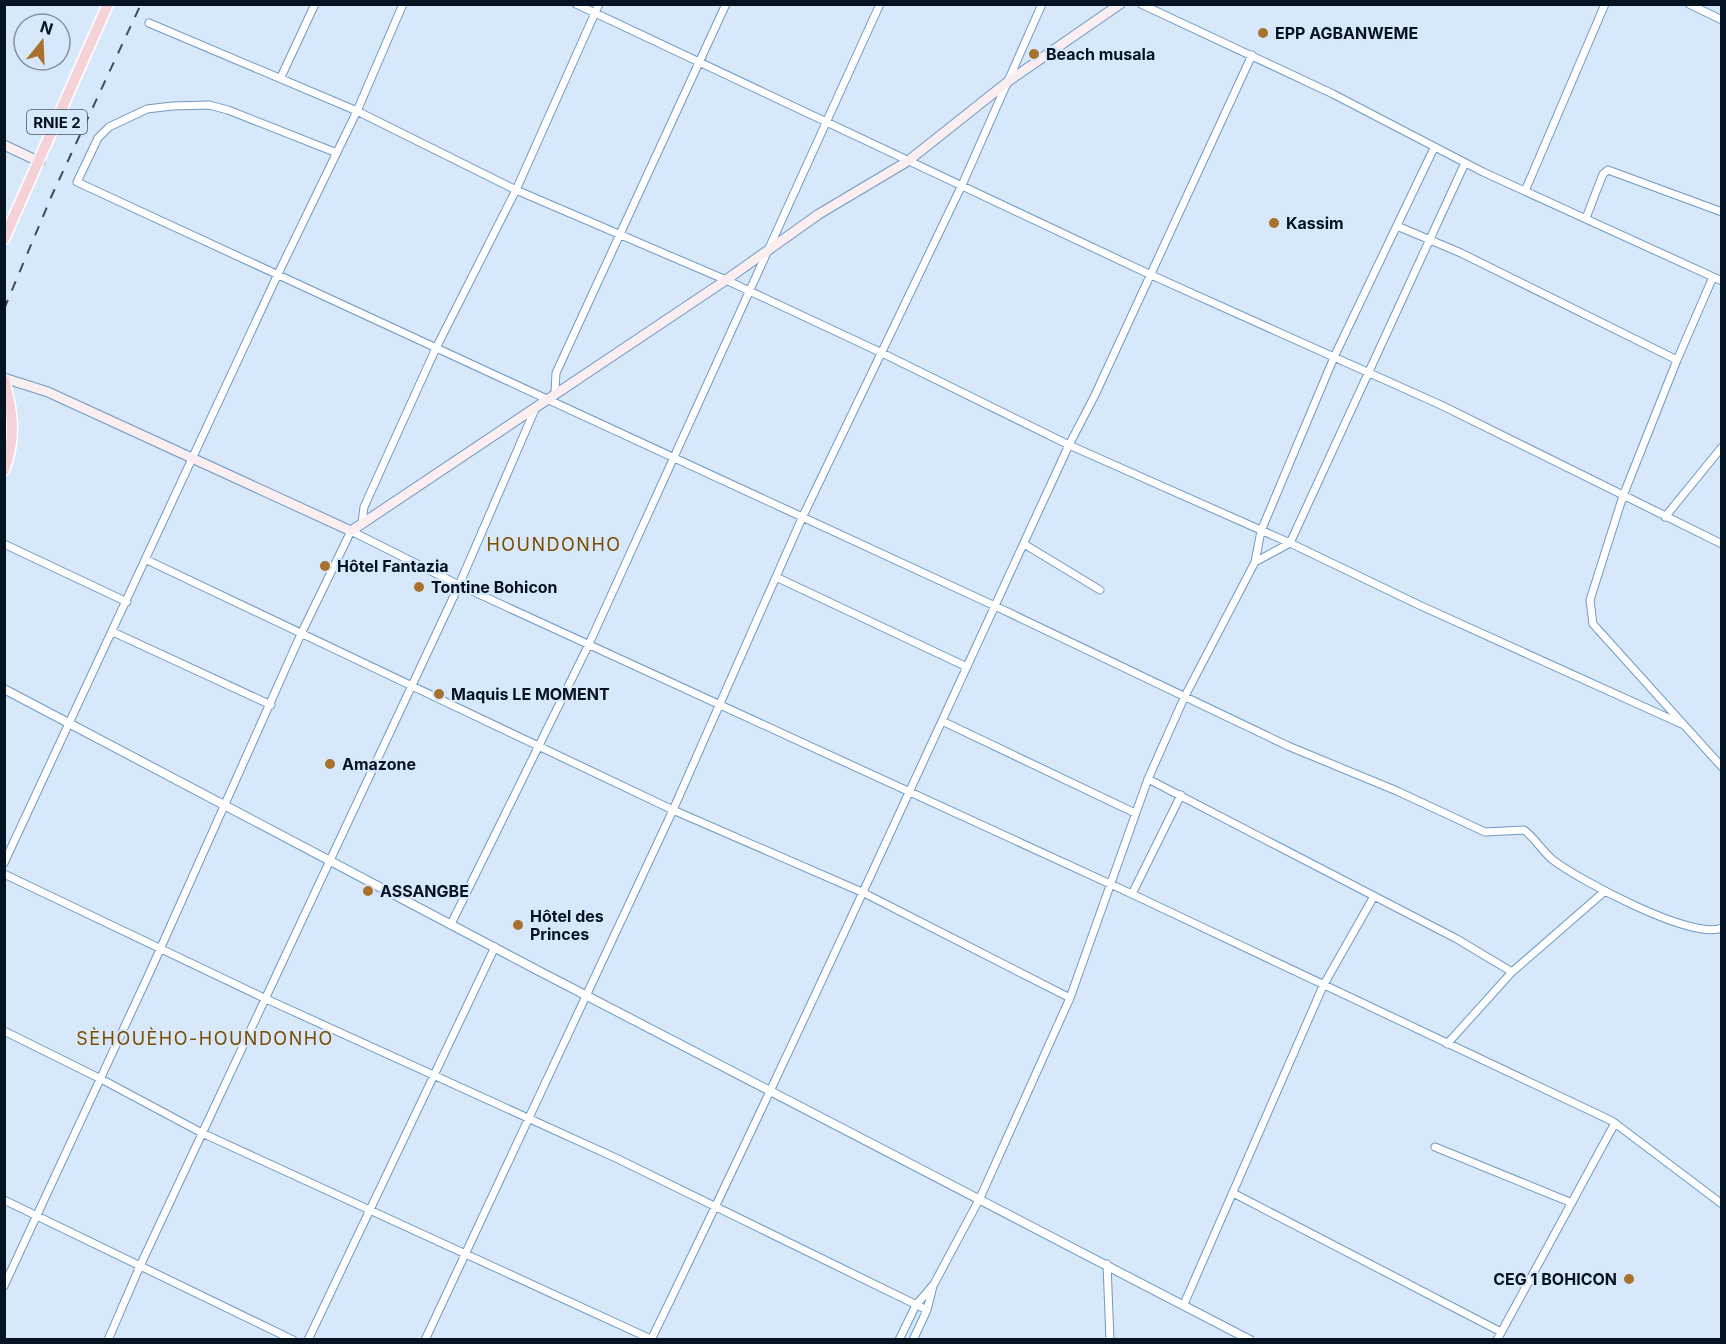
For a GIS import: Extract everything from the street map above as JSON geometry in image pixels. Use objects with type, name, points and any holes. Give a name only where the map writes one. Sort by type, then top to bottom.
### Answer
[{"type":"highway","name":"RNIE 2","points":[[4,239],[108,4]]},
{"type":"highway","points":[[4,380],[13,425],[12,444],[4,470]]},
{"type":"main road","points":[[4,380],[48,392],[351,531],[555,392],[726,280],[819,214],[908,161],[1010,80],[1120,4]]},
{"type":"main road","points":[[4,145],[40,162]]},
{"type":"street","points":[[281,77],[315,4]]},
{"type":"street","points":[[4,863],[147,560],[277,276],[357,111],[403,4]]},
{"type":"street","points":[[576,4],[1149,274],[1369,371],[1722,544]]},
{"type":"street","points":[[362,524],[364,507],[436,348],[516,190],[599,4]]},
{"type":"street","points":[[555,392],[556,373],[726,4]]},
{"type":"street","points":[[451,924],[589,644],[765,252],[828,121],[880,4]]},
{"type":"street","points":[[425,1340],[673,810],[802,518],[962,185],[1042,4]]},
{"type":"street","points":[[1141,4],[1333,94],[1464,163],[1722,281]]},
{"type":"street","points":[[1525,191],[1605,4]]},
{"type":"street","points":[[1689,4],[1722,20]]},
{"type":"street","points":[[149,23],[357,111],[516,190],[620,237],[726,280],[882,353],[1069,446],[1290,543],[1419,605],[1684,725]]},
{"type":"street","points":[[4,1031],[101,1078],[202,1133],[652,1339],[864,893],[1252,55]]},
{"type":"street","points":[[336,153],[228,110],[192,104],[147,109],[122,119],[98,138],[77,182],[995,606],[1184,698],[1397,791],[1475,829],[1496,833],[1518,828],[1524,830],[1552,859],[1605,891],[1689,928],[1706,931],[1722,928]]},
{"type":"street","points":[[898,1340],[916,1305],[934,1284],[980,1198],[1071,998],[1148,779],[1184,698],[1255,562],[1261,531],[1335,355],[1434,148]]},
{"type":"street","points":[[1255,562],[1290,543],[1464,163]]},
{"type":"street","points":[[1586,218],[1604,174],[1608,170],[1722,212]]},
{"type":"street","points":[[1396,226],[1461,253],[1677,360]]},
{"type":"street","points":[[1713,277],[1623,496],[1590,600],[1593,624],[1722,767]]},
{"type":"street","points":[[108,1340],[264,998],[459,585],[536,406]]},
{"type":"street","points":[[1665,517],[1718,456],[1722,447]]},
{"type":"street","points":[[4,1286],[225,807],[301,634],[351,531],[459,585],[1132,894],[1615,1123],[1722,1204]]},
{"type":"street","points":[[4,544],[127,602]]},
{"type":"street","points":[[1024,544],[1100,590]]},
{"type":"street","points":[[147,560],[673,810],[864,893],[1071,998]]},
{"type":"street","points":[[776,577],[967,667]]},
{"type":"street","points":[[113,632],[271,705]]},
{"type":"street","points":[[4,689],[71,722],[225,807],[1250,1340]]},
{"type":"street","points":[[942,721],[1135,813]]},
{"type":"street","points":[[1148,779],[1457,939],[1512,972]]},
{"type":"street","points":[[1132,894],[1181,795]]},
{"type":"street","points":[[4,874],[264,998],[717,1206],[927,1310]]},
{"type":"street","points":[[1447,1044],[1512,972],[1605,891]]},
{"type":"street","points":[[1184,1304],[1323,986],[1374,898]]},
{"type":"street","points":[[308,1340],[495,947]]},
{"type":"street","points":[[1497,1340],[1615,1123]]},
{"type":"street","points":[[1435,1147],[1572,1203]]},
{"type":"street","points":[[1233,1193],[1501,1332]]},
{"type":"street","points":[[4,1200],[293,1340]]},
{"type":"street","points":[[1107,1264],[1110,1340]]},
{"type":"street","points":[[913,1340],[927,1310],[934,1284]]},
{"type":"railway","points":[[4,309],[52,195],[141,4]]},
{"type":"place","name":"EPP AGBANWEME","points":[[1263,33]]},
{"type":"place","name":"Beach musala","points":[[1034,54]]},
{"type":"place","name":"Kassim","points":[[1274,223]]},
{"type":"place","name":"Hôtel Fantazia","points":[[325,566]]},
{"type":"place","name":"Tontine Bohicon","points":[[419,587]]},
{"type":"place","name":"Maquis LE MOMENT","points":[[439,694]]},
{"type":"place","name":"Amazone","points":[[330,764]]},
{"type":"place","name":"ASSANGBE","points":[[368,891]]},
{"type":"place","name":"Hôtel des Princes","points":[[518,925]]},
{"type":"place","name":"CEG 1 BOHICON","points":[[1629,1279]]},
{"type":"district","name":"HOUNDONHO","points":[[554,544]]},
{"type":"district","name":"SÈHOUÈHO-HOUNDONHO","points":[[205,1038]]}]
